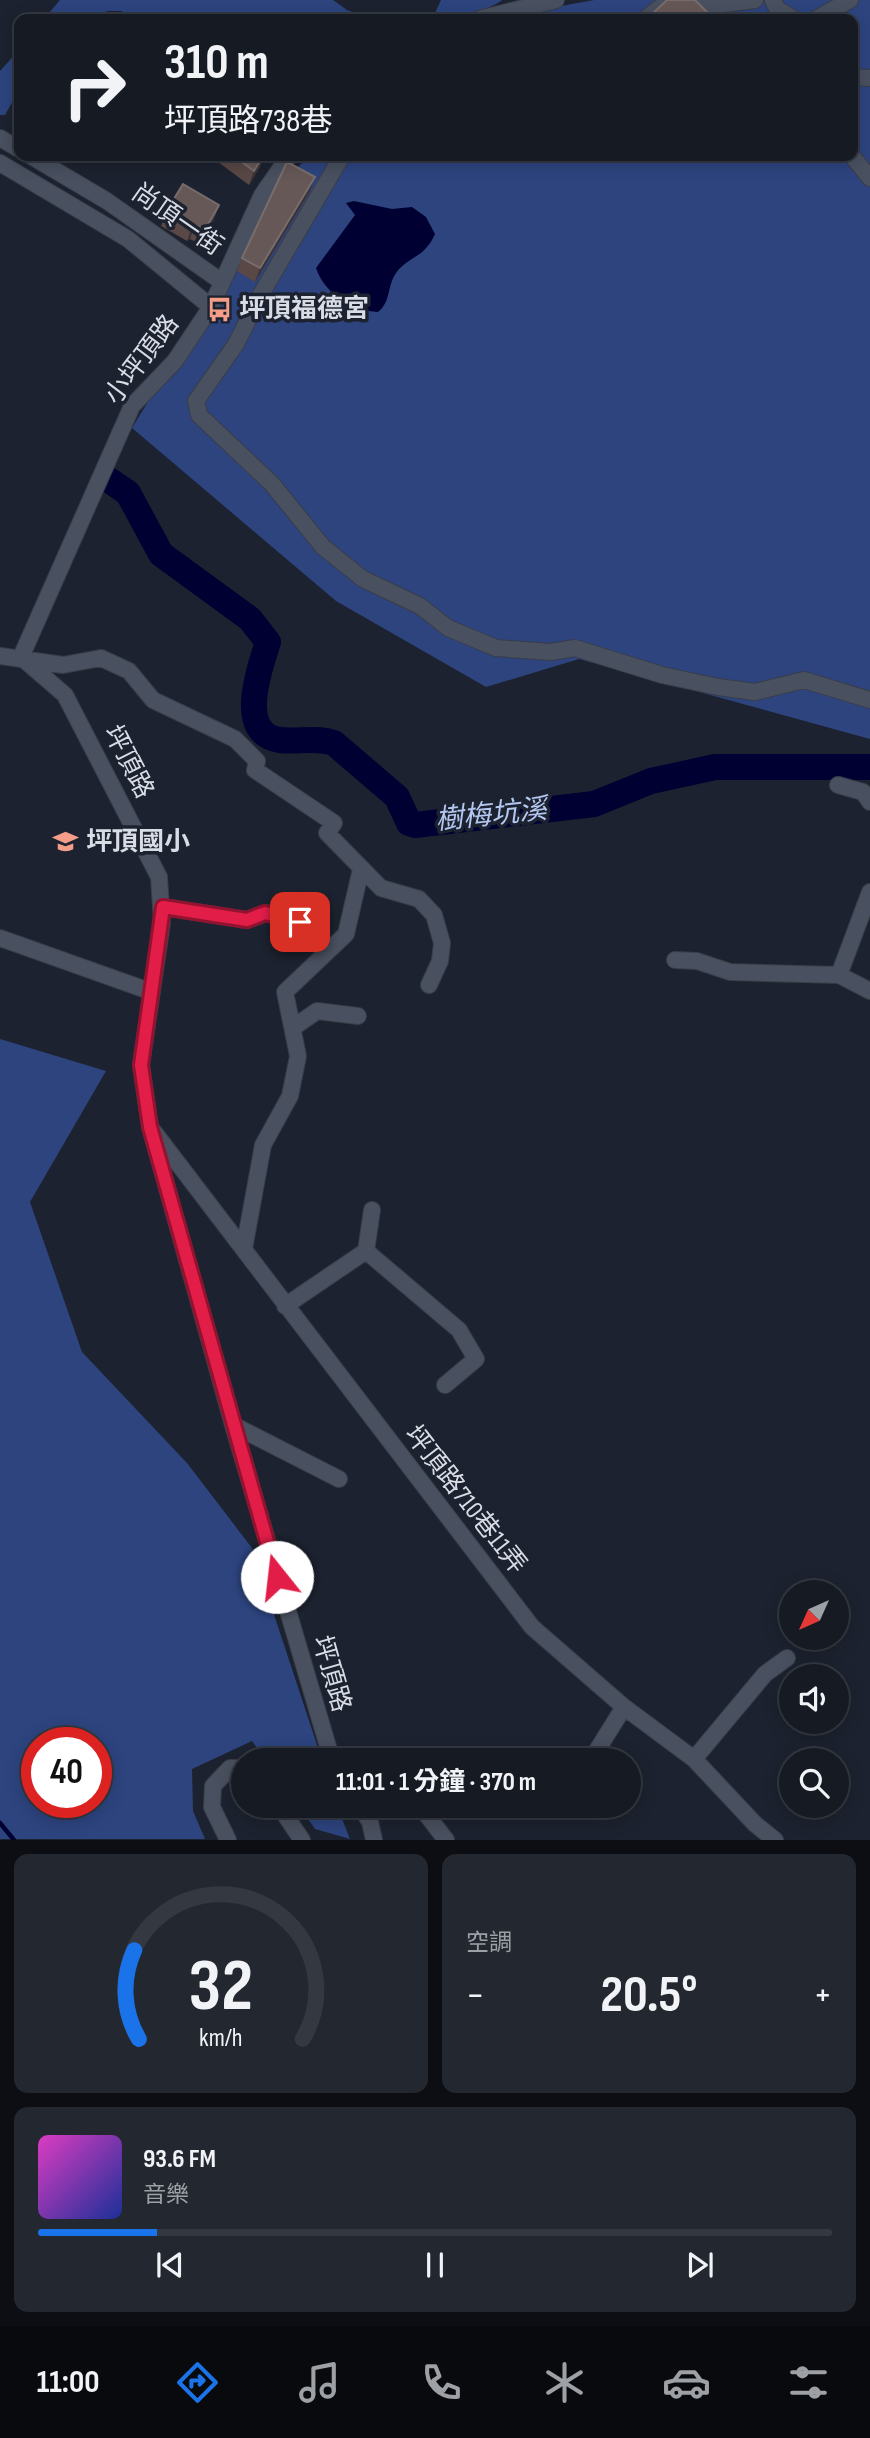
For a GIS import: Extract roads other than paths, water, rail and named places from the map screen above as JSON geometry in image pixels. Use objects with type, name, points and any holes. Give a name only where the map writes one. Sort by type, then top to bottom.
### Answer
[{"type":"street","points":[[491,14],[515,4],[556,0]]},
{"type":"street","points":[[651,14],[674,0]]},
{"type":"street","points":[[702,9],[755,0]]},
{"type":"street","points":[[825,14],[850,0]]},
{"type":"street","name":"尚頂一街","points":[[39,161],[107,201],[222,282]]},
{"type":"street","name":"小坪頂路","points":[[21,657],[132,406],[175,361],[211,307],[262,195],[283,161]]},
{"type":"street","points":[[339,161],[260,296],[236,344],[196,401],[199,415],[272,484],[323,547],[363,579],[420,606],[449,628],[496,648],[551,652],[575,648],[662,675],[718,687],[755,692],[804,680],[870,700]]},
{"type":"street","points":[[856,161],[870,178]]},
{"type":"street","points":[[0,163],[128,239],[211,307]]},
{"type":"street","points":[[0,656],[21,657],[63,666],[101,658],[128,671],[153,700],[235,740],[257,761],[255,770],[334,823],[327,833],[381,888],[419,899],[434,915],[442,943],[440,961],[429,985]]},
{"type":"street","name":"坪頂路","points":[[21,657],[65,695],[159,877],[163,907],[141,1065],[150,1127],[233,1425],[328,1748]]},
{"type":"street","points":[[838,785],[863,792],[870,802]]},
{"type":"street","points":[[244,1249],[263,1145],[290,1096],[298,1056],[285,992],[346,934],[361,869]]},
{"type":"street","points":[[839,975],[870,891]]},
{"type":"street","points":[[163,907],[247,920],[265,913],[300,922],[327,952]]},
{"type":"street","points":[[0,938],[152,992]]},
{"type":"street","points":[[675,960],[697,961],[730,972],[839,975],[870,991]]},
{"type":"street","points":[[294,1027],[317,1011],[358,1016]]},
{"type":"street","name":"坪頂路710巷11弄","points":[[150,1127],[190,1175],[285,1306],[532,1627],[624,1707],[694,1759],[755,1824],[775,1839]]},
{"type":"street","points":[[163,1175],[190,1175]]},
{"type":"street","points":[[285,1306],[366,1251],[372,1210]]},
{"type":"street","points":[[366,1251],[459,1330],[476,1359],[445,1385]]},
{"type":"street","points":[[233,1425],[339,1479]]},
{"type":"street","points":[[694,1759],[765,1674],[787,1658]]},
{"type":"street","points":[[598,1748],[624,1707]]},
{"type":"street","points":[[228,1839],[212,1807],[213,1786],[231,1768]]},
{"type":"street","points":[[287,1818],[302,1839]]},
{"type":"street","points":[[368,1818],[374,1839]]},
{"type":"street","points":[[429,1818],[446,1839]]},
{"type":"waterway","name":"樹梅坑溪","points":[[109,480],[128,493],[161,554],[250,619],[268,642],[254,699],[254,714],[258,726],[266,735],[280,740],[321,740],[334,743],[397,797],[409,823],[415,825],[594,804],[651,781],[715,767],[870,767]]},
{"type":"waterway","points":[[0,1823],[14,1840]]},
{"type":"place","name":"坪頂福德宮","points":[[219,309]]},
{"type":"place","name":"坪頂國小","points":[[66,842]]}]
